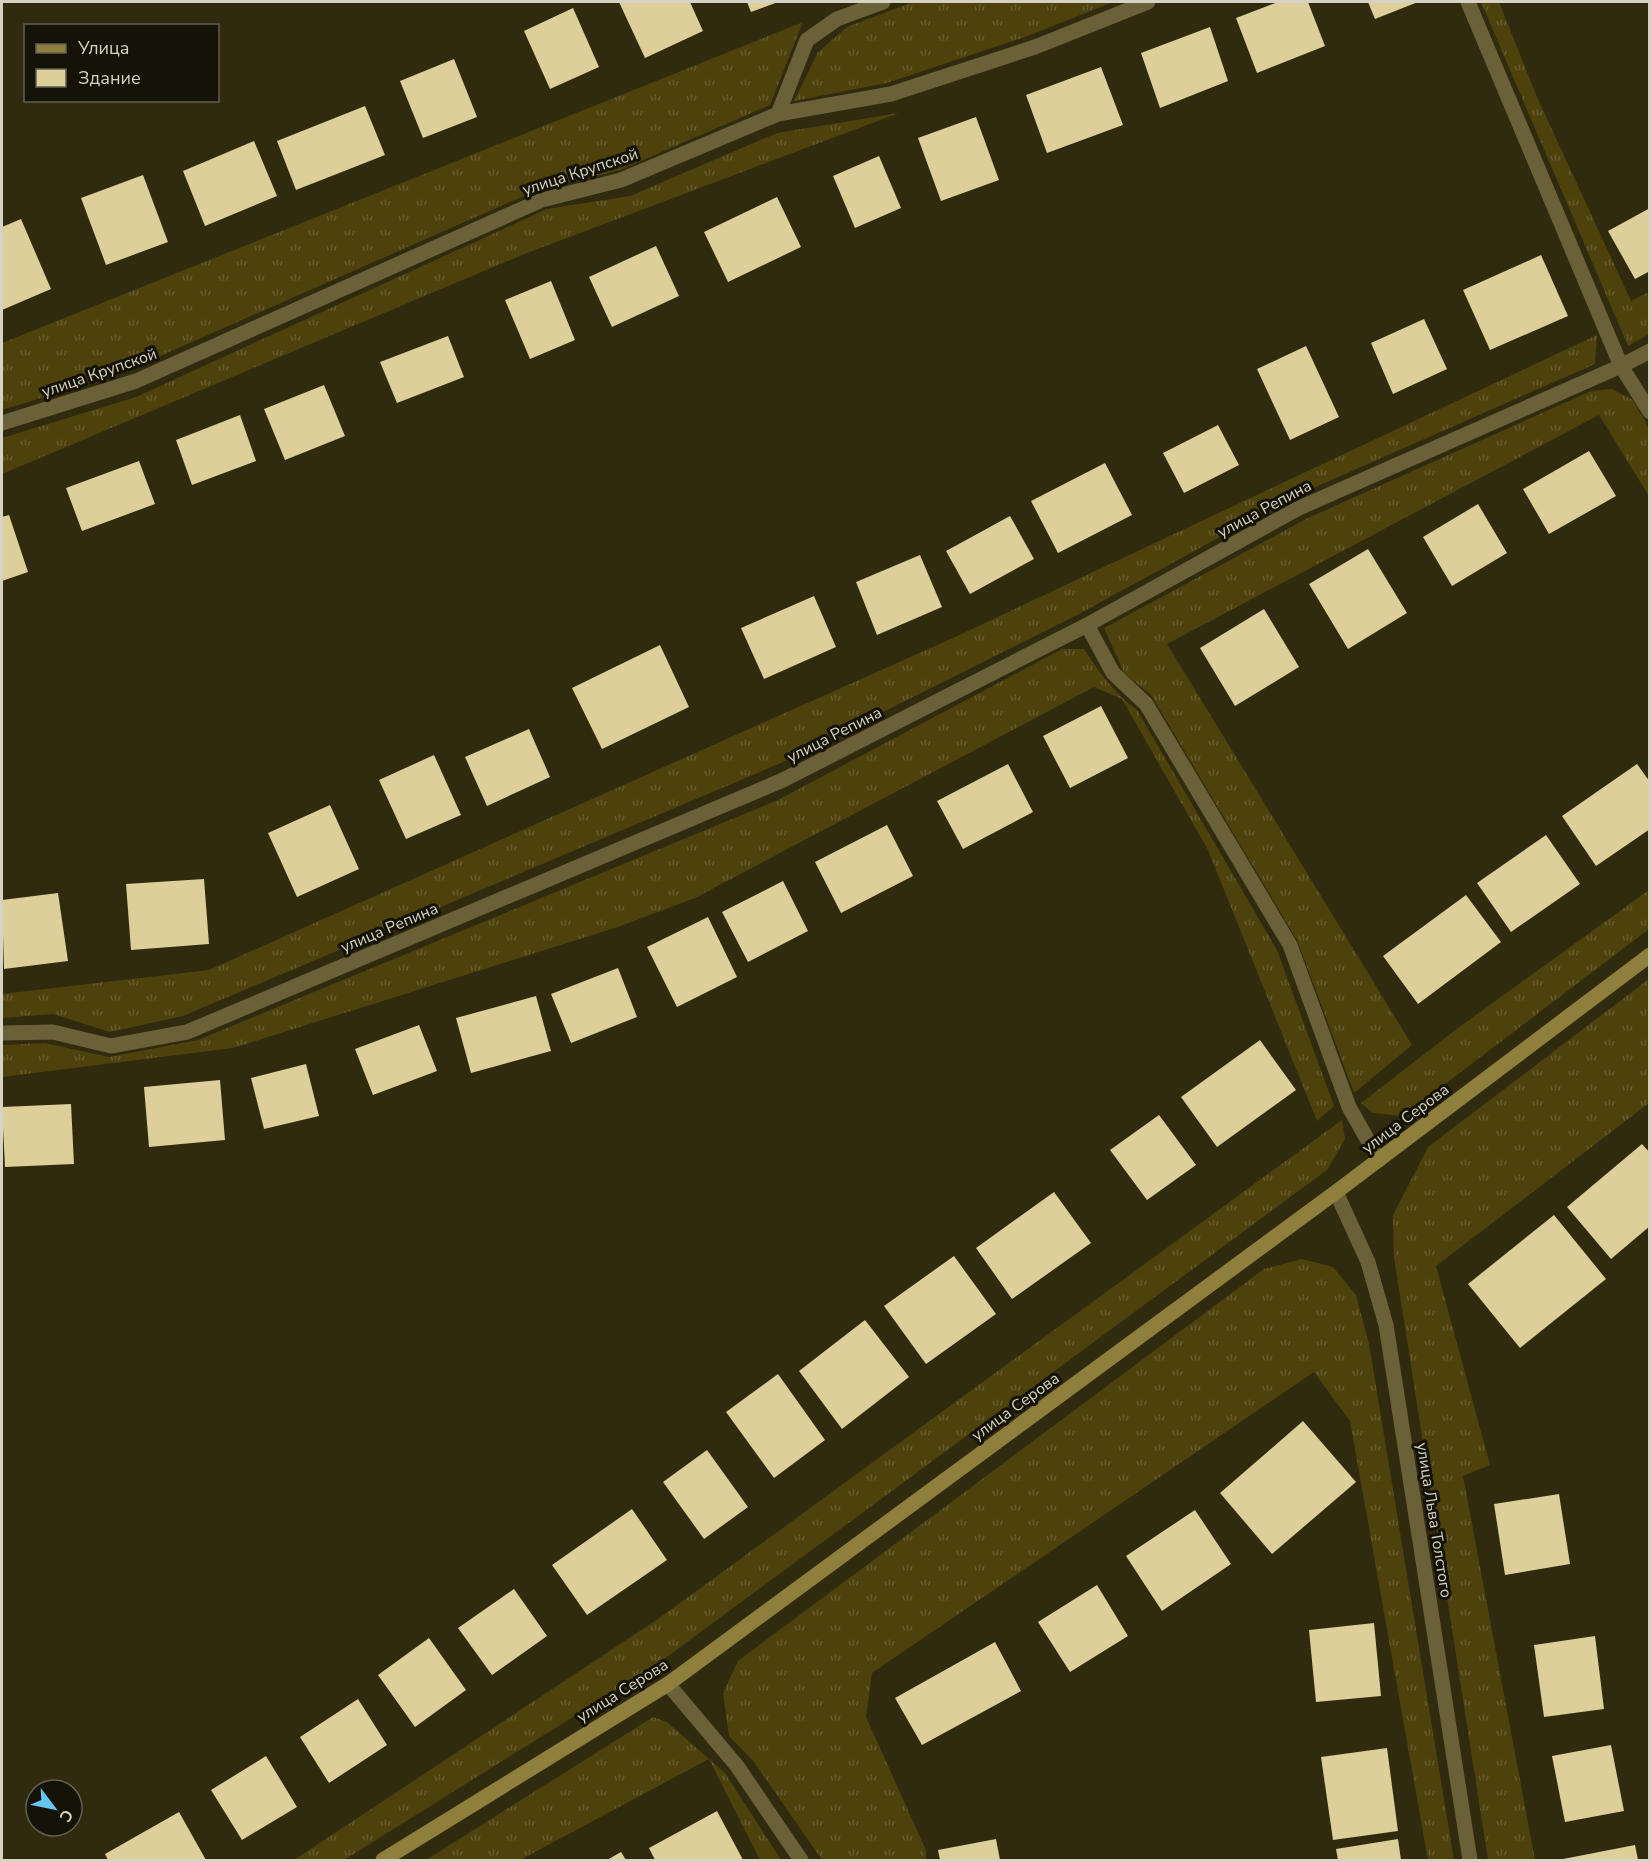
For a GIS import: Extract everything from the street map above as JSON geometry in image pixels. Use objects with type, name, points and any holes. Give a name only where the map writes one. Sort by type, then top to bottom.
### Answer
[{"type":"main road","name":"улица Серова","points":[[383,1860],[668,1684],[1336,1192],[1650,955]]},
{"type":"street","points":[[778,114],[807,40],[837,19],[883,2]]},
{"type":"street","name":"улица Крупской","points":[[2,423],[136,381],[542,200],[621,180],[778,114],[891,94],[1035,47],[1148,2]]},
{"type":"street","points":[[1468,2],[1622,366],[1650,412]]},
{"type":"street","name":"улица Репина","points":[[2,1034],[53,1032],[111,1046],[187,1032],[783,780],[1087,625],[1299,508],[1622,366],[1650,351]]},
{"type":"street","points":[[1087,625],[1113,674],[1146,704],[1290,945],[1348,1107],[1379,1160]]},
{"type":"street","name":"улица Льва Толстого","points":[[1336,1192],[1368,1262],[1386,1325],[1470,1860]]},
{"type":"street","points":[[668,1684],[737,1766],[801,1860]]},
{"type":"green space","points":[[913,2],[1113,2],[1025,37],[887,83],[794,101],[818,52],[847,27]]},
{"type":"green space","points":[[1481,2],[1499,2],[1537,97],[1631,301],[1649,292],[1649,334],[1628,346]]},
{"type":"green space","points":[[803,22],[770,105],[620,170],[535,191],[124,372],[2,410],[2,343]]},
{"type":"green space","points":[[899,113],[522,255],[2,474],[2,438],[136,397],[547,209],[630,196],[777,133]]},
{"type":"green space","points":[[1597,335],[1595,364],[1295,496],[1079,614],[781,763],[183,1016],[110,1032],[53,1014],[2,1018],[2,994],[209,970],[953,638]]},
{"type":"green space","points":[[1612,389],[1633,400],[1649,428],[1649,496],[1599,415],[1167,644],[1412,1045],[1354,1093],[1297,940],[1151,695],[1124,673],[1104,628],[1308,518],[1591,391]]},
{"type":"green space","points":[[1062,649],[1084,649],[1121,697],[1137,710],[1277,950],[1334,1106],[1317,1121],[1208,850],[1122,699],[1094,687],[695,898],[618,927],[233,1048],[2,1077],[2,1045],[45,1043],[109,1057],[198,1040],[778,800]]},
{"type":"green space","points":[[1649,890],[1649,929],[1403,1116],[1373,1113],[1361,1103],[1458,1028]]},
{"type":"green space","points":[[1649,979],[1649,1103],[1436,1266],[1490,1465],[1463,1476],[1535,1860],[1488,1860],[1394,1257],[1393,1215],[1428,1147]]},
{"type":"green space","points":[[1342,1120],[1345,1139],[1327,1170],[656,1665],[344,1860],[294,1860],[658,1619]]},
{"type":"green space","points":[[1302,1259],[1333,1267],[1356,1295],[1369,1344],[1454,1860],[1428,1860],[1350,1421],[1314,1372],[872,1673],[866,1717],[925,1848],[926,1860],[822,1860],[754,1762],[729,1736],[723,1693],[738,1661],[1264,1269]]},
{"type":"green space","points":[[653,1717],[667,1722],[725,1773],[781,1860],[760,1860],[709,1759],[520,1860],[426,1860]]},
{"type":"building","points":[[619,2],[690,2],[703,31],[645,58]]},
{"type":"building","points":[[747,2],[778,2],[751,12]]},
{"type":"building","points":[[1278,2],[1308,2],[1325,46],[1257,73],[1236,18]]},
{"type":"building","points":[[1368,2],[1418,2],[1375,19]]},
{"type":"building","points":[[573,8],[599,67],[550,89],[524,31]]},
{"type":"building","points":[[1210,27],[1228,81],[1160,108],[1141,53]]},
{"type":"building","points":[[454,59],[477,117],[423,138],[400,81]]},
{"type":"building","points":[[1101,67],[1123,125],[1047,153],[1026,95]]},
{"type":"building","points":[[365,106],[385,155],[296,190],[277,141]]},
{"type":"building","points":[[976,117],[999,180],[941,201],[918,138]]},
{"type":"building","points":[[254,141],[277,196],[205,226],[183,171]]},
{"type":"building","points":[[879,156],[901,208],[855,228],[833,176]]},
{"type":"building","points":[[143,175],[168,242],[106,265],[81,198]]},
{"type":"building","points":[[777,197],[801,247],[728,282],[704,232]]},
{"type":"building","points":[[1650,208],[1650,271],[1635,279],[1608,231]]},
{"type":"building","points":[[21,219],[51,289],[2,310],[2,227]]},
{"type":"building","points":[[656,246],[679,296],[612,327],[589,277]]},
{"type":"building","points":[[1541,255],[1568,316],[1490,350],[1463,290]]},
{"type":"building","points":[[551,281],[575,340],[530,359],[505,300]]},
{"type":"building","points":[[1424,319],[1447,369],[1393,394],[1371,343]]},
{"type":"building","points":[[448,336],[464,377],[397,403],[380,362]]},
{"type":"building","points":[[1306,346],[1339,417],[1290,440],[1257,369]]},
{"type":"building","points":[[324,385],[345,436],[285,460],[264,409]]},
{"type":"building","points":[[240,415],[256,461],[192,485],[176,440]]},
{"type":"building","points":[[1218,425],[1239,465],[1184,493],[1163,453]]},
{"type":"building","points":[[1589,451],[1616,496],[1549,534],[1523,489]]},
{"type":"building","points":[[139,461],[155,504],[82,531],[66,488]]},
{"type":"building","points":[[1105,463],[1132,515],[1058,553],[1031,501]]},
{"type":"building","points":[[1478,504],[1507,553],[1452,586],[1423,537]]},
{"type":"building","points":[[9,515],[28,572],[2,581],[2,517]]},
{"type":"building","points":[[1010,516],[1034,559],[970,594],[946,551]]},
{"type":"building","points":[[1368,549],[1407,613],[1348,649],[1309,584]]},
{"type":"building","points":[[920,555],[942,607],[877,635],[856,582]]},
{"type":"building","points":[[814,596],[836,647],[764,679],[741,628]]},
{"type":"building","points":[[1264,609],[1299,667],[1235,706],[1200,648]]},
{"type":"building","points":[[660,645],[689,707],[602,749],[572,688]]},
{"type":"building","points":[[1101,706],[1128,758],[1070,788],[1043,736]]},
{"type":"building","points":[[529,729],[550,777],[487,806],[465,757]]},
{"type":"building","points":[[434,755],[461,815],[406,839],[379,780]]},
{"type":"building","points":[[1008,764],[1033,812],[963,849],[937,801]]},
{"type":"building","points":[[1637,764],[1650,782],[1650,829],[1596,866],[1562,816]]},
{"type":"building","points":[[330,805],[359,869],[297,897],[268,833]]},
{"type":"building","points":[[887,825],[913,876],[841,913],[815,862]]},
{"type":"building","points":[[1546,835],[1580,884],[1511,932],[1477,883]]},
{"type":"building","points":[[204,879],[209,944],[131,950],[126,884]]},
{"type":"building","points":[[783,881],[808,931],[748,962],[722,912]]},
{"type":"building","points":[[58,893],[68,961],[4,969],[2,900]]},
{"type":"building","points":[[1466,895],[1501,942],[1418,1004],[1383,956]]},
{"type":"building","points":[[708,917],[737,977],[677,1007],[647,947]]},
{"type":"building","points":[[618,968],[637,1017],[571,1043],[551,994]]},
{"type":"building","points":[[536,996],[551,1051],[471,1073],[456,1018]]},
{"type":"building","points":[[419,1025],[437,1071],[373,1095],[355,1049]]},
{"type":"building","points":[[1260,1040],[1296,1090],[1217,1147],[1181,1097]]},
{"type":"building","points":[[306,1064],[319,1116],[264,1129],[251,1078]]},
{"type":"building","points":[[220,1080],[225,1140],[149,1147],[144,1087]]},
{"type":"building","points":[[71,1104],[74,1164],[5,1167],[2,1107]]},
{"type":"building","points":[[1159,1115],[1196,1165],[1147,1200],[1110,1150]]},
{"type":"building","points":[[1642,1144],[1650,1153],[1650,1226],[1611,1259],[1567,1207]]},
{"type":"building","points":[[1054,1192],[1091,1243],[1012,1299],[976,1248]]},
{"type":"building","points":[[1554,1215],[1606,1279],[1520,1348],[1468,1284]]},
{"type":"building","points":[[954,1256],[996,1314],[926,1364],[884,1306]]},
{"type":"building","points":[[865,1320],[909,1377],[842,1429],[799,1371]]},
{"type":"building","points":[[778,1374],[825,1440],[774,1478],[726,1412]]},
{"type":"building","points":[[1303,1421],[1356,1482],[1272,1554],[1220,1493]]},
{"type":"building","points":[[707,1450],[748,1507],[704,1539],[663,1482]]},
{"type":"building","points":[[1559,1494],[1570,1564],[1505,1575],[1494,1504]]},
{"type":"building","points":[[632,1509],[667,1560],[587,1615],[552,1565]]},
{"type":"building","points":[[1195,1510],[1231,1564],[1162,1611],[1126,1556]]},
{"type":"building","points":[[1097,1585],[1128,1636],[1070,1672],[1038,1622]]},
{"type":"building","points":[[514,1589],[547,1636],[492,1675],[458,1628]]},
{"type":"building","points":[[1374,1623],[1381,1696],[1316,1702],[1309,1630]]},
{"type":"building","points":[[1595,1636],[1604,1709],[1544,1717],[1534,1645]]},
{"type":"building","points":[[429,1638],[466,1690],[415,1727],[378,1675]]},
{"type":"building","points":[[995,1642],[1021,1691],[922,1745],[895,1698]]},
{"type":"building","points":[[358,1699],[387,1745],[329,1783],[300,1737]]},
{"type":"building","points":[[1611,1745],[1624,1811],[1565,1822],[1552,1756]]},
{"type":"building","points":[[1387,1748],[1398,1831],[1333,1840],[1321,1757]]},
{"type":"building","points":[[266,1756],[297,1807],[242,1840],[211,1790]]},
{"type":"building","points":[[717,1811],[743,1860],[655,1860],[649,1848]]},
{"type":"building","points":[[179,1812],[206,1860],[108,1860],[105,1854]]},
{"type":"building","points":[[996,1839],[1000,1860],[940,1860],[938,1850]]},
{"type":"building","points":[[1398,1839],[1401,1860],[1338,1860],[1336,1849]]},
{"type":"building","points":[[1635,1845],[1638,1860],[1563,1859]]},
{"type":"building","points":[[621,1852],[626,1860],[607,1860]]}]
